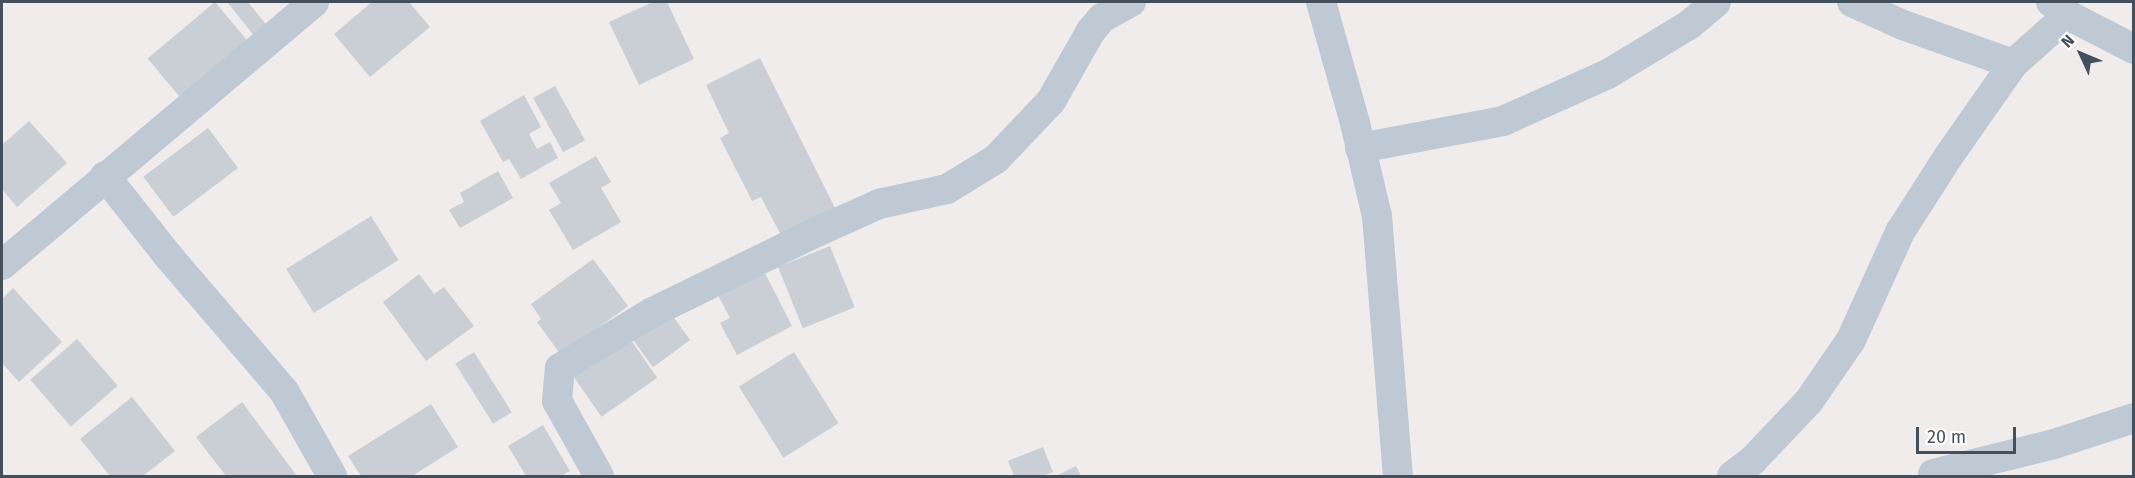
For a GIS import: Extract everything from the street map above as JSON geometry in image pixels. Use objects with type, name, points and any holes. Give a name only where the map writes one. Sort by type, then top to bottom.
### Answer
[{"type":"street","points":[[2,265],[314,2]]},
{"type":"street","points":[[599,477],[557,401],[560,368],[652,312],[810,235],[879,204],[947,189],[996,159],[1051,101],[1091,31],[1102,18],[1131,2]]},
{"type":"street","points":[[1321,2],[1377,216],[1398,477]]},
{"type":"street","points":[[1360,148],[1503,121],[1608,74],[1689,25],[1716,2]]},
{"type":"street","points":[[1852,2],[1903,25],[2013,64]]},
{"type":"street","points":[[1732,477],[1753,460],[1809,401],[1851,340],[1900,232],[2013,64],[2060,8],[2133,49]]},
{"type":"street","points":[[105,176],[169,257],[284,391],[332,477]]},
{"type":"street","points":[[1933,474],[2054,444],[2133,418]]},
{"type":"building","points":[[215,2],[253,47],[186,104],[148,59]]},
{"type":"building","points":[[227,2],[248,2],[269,28],[256,38]]},
{"type":"building","points":[[372,2],[409,2],[430,27],[370,77],[334,34]]},
{"type":"building","points":[[653,2],[667,2],[694,59],[639,85],[609,22]]},
{"type":"building","points":[[760,58],[836,210],[782,237],[761,197],[752,201],[720,138],[729,133],[706,85]]},
{"type":"building","points":[[555,86],[585,140],[563,152],[533,98]]},
{"type":"building","points":[[524,95],[541,127],[529,134],[537,149],[550,142],[558,158],[521,179],[509,159],[503,162],[480,121]]},
{"type":"building","points":[[29,121],[67,163],[17,207],[2,189],[2,145]]},
{"type":"building","points":[[208,128],[238,168],[173,217],[143,177]]},
{"type":"building","points":[[596,156],[611,182],[601,188],[621,222],[573,250],[549,210],[561,203],[549,183]]},
{"type":"building","points":[[498,171],[513,198],[460,228],[449,210],[464,202],[460,193]]},
{"type":"building","points":[[371,216],[399,260],[314,313],[286,269]]},
{"type":"building","points":[[830,246],[855,307],[803,328],[778,267]]},
{"type":"building","points":[[593,259],[628,306],[561,355],[537,322],[541,319],[531,304]]},
{"type":"building","points":[[764,271],[792,326],[737,355],[720,323],[730,318],[718,295]]},
{"type":"building","points":[[419,274],[434,294],[444,287],[474,326],[426,361],[383,302]]},
{"type":"building","points":[[13,288],[62,342],[19,382],[2,363],[2,299]]},
{"type":"building","points":[[669,311],[690,340],[653,367],[632,338]]},
{"type":"building","points":[[628,336],[657,378],[602,417],[572,375]]},
{"type":"building","points":[[77,339],[118,386],[71,426],[30,380]]},
{"type":"building","points":[[474,352],[512,412],[493,424],[455,364]]},
{"type":"building","points":[[794,352],[839,423],[783,458],[739,386]]},
{"type":"building","points":[[132,397],[175,451],[143,476],[110,476],[80,439]]},
{"type":"building","points":[[242,402],[297,476],[226,476],[196,437]]},
{"type":"building","points":[[431,404],[458,447],[412,476],[361,476],[348,456]]},
{"type":"building","points":[[543,425],[570,471],[561,476],[526,476],[508,446]]},
{"type":"building","points":[[1043,447],[1053,472],[1043,476],[1014,476],[1008,461]]},
{"type":"building","points":[[1076,466],[1081,476],[1056,476]]}]
